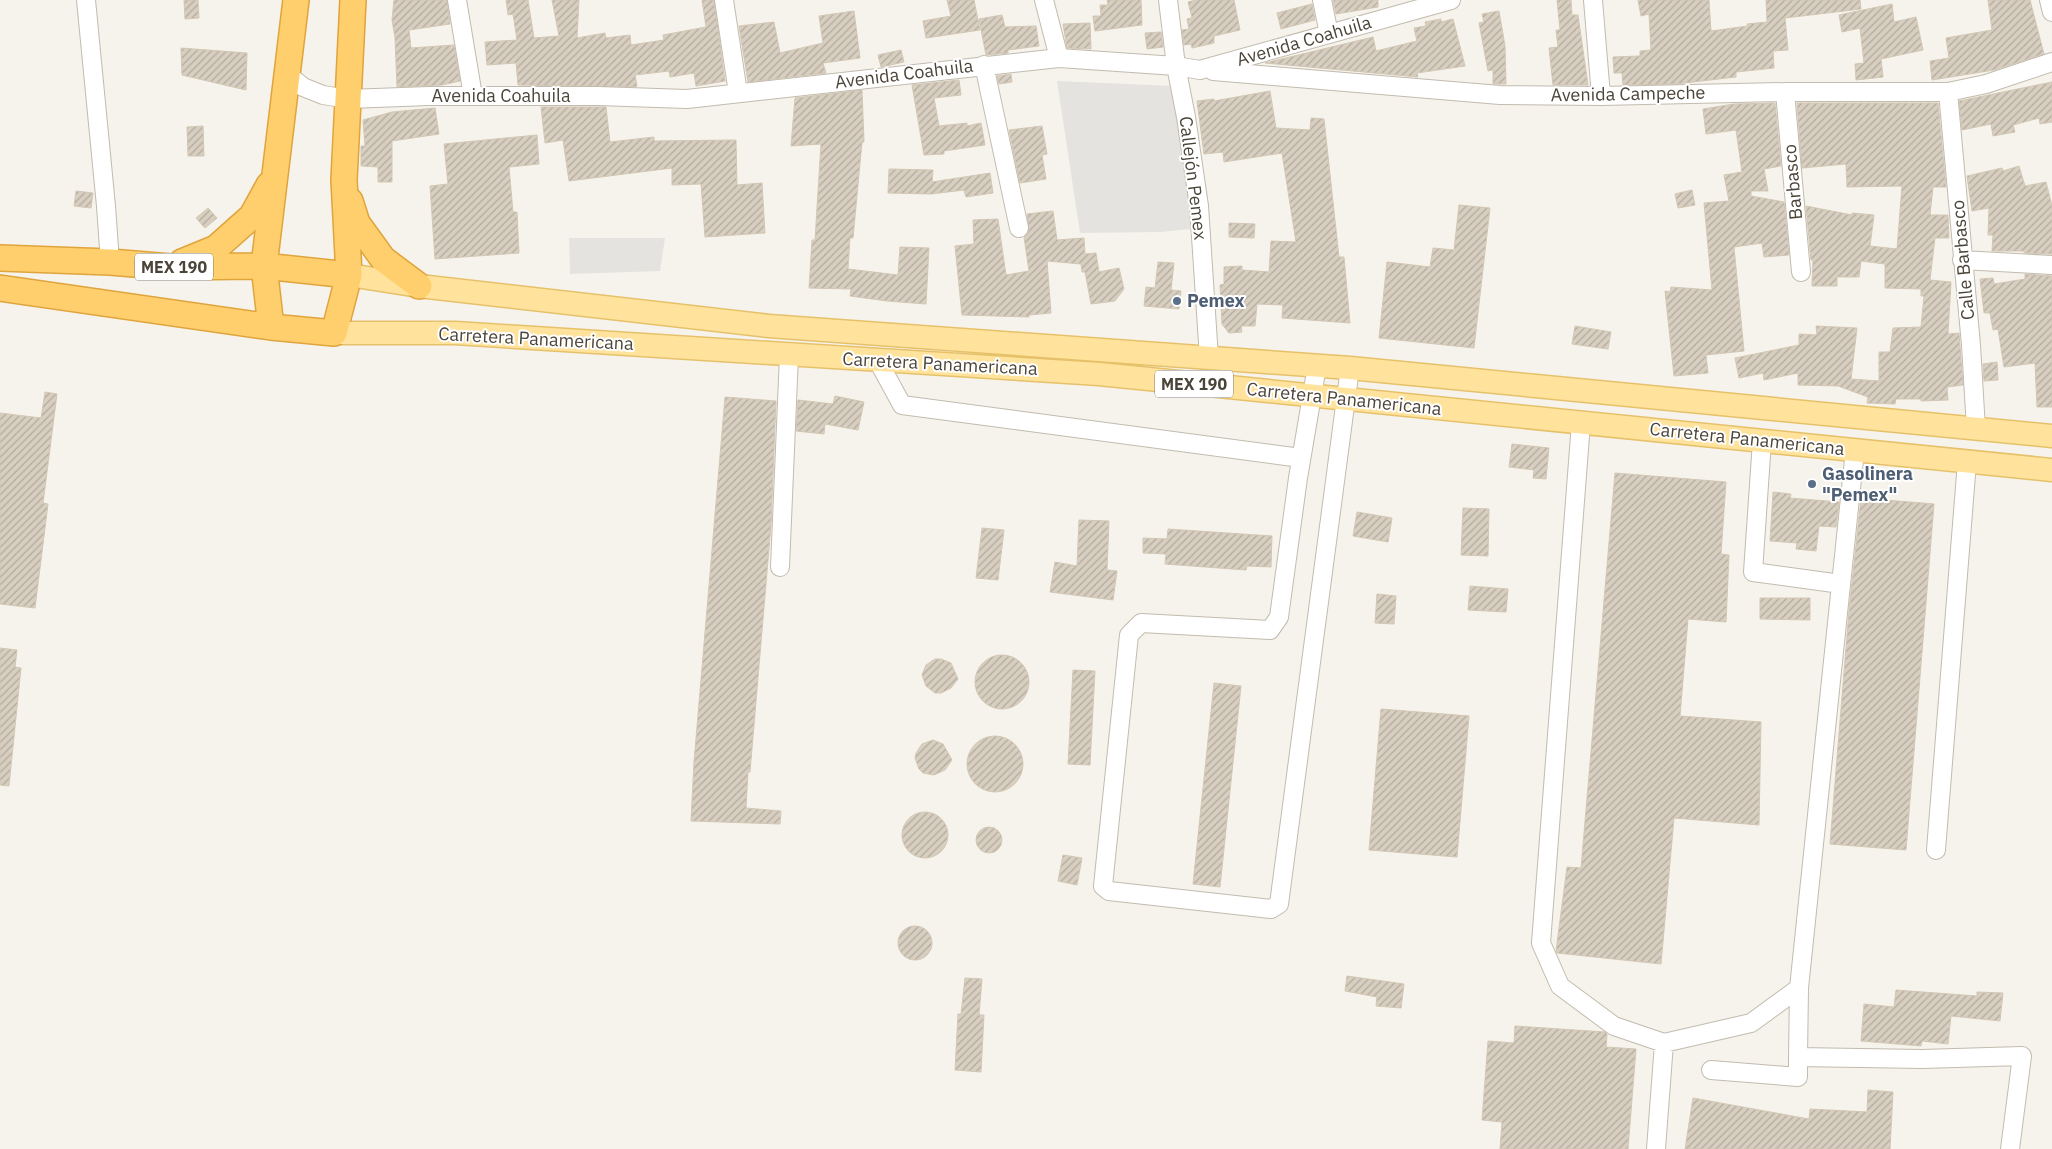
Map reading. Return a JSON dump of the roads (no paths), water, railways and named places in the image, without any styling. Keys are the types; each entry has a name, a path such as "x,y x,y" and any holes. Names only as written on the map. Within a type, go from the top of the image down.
{"highway":[{"path":"271,327 264,266 296,0"},
{"path":"334,333 348,275 344,180 353,0"},
{"path":"171,267 216,248 252,216 276,174"},
{"path":"344,180 357,222 383,259 419,286"},
{"name":"MEX 190","path":"0,258 110,262 171,267 264,266 348,275"},
{"name":"MEX 190","path":"0,288 271,327 334,333"}],"main road":[{"name":"Carretera Panamericana","path":"348,275 419,286 769,326 1350,368 2052,436"},
{"name":"Carretera Panamericana","path":"334,333 455,333 1099,374 2052,470"}],"street":[{"path":"86,0 110,262"},
{"path":"457,0 472,96"},
{"path":"724,0 738,93"},
{"path":"1044,0 1059,58"},
{"name":"Callejón Pemex","path":"1168,0 1176,66 1186,117 1198,206 1208,358"},
{"path":"1322,0 1329,34"},
{"name":"Avenida Coahuila","path":"287,74 303,87 323,95 348,99 472,96 598,96 687,99 1059,58 1176,66 1200,70 1451,0"},
{"path":"1593,0 1601,96"},
{"path":"2049,0 2052,12"},
{"name":"Avenida Campeche","path":"1200,70 1500,95 1601,96 1785,92 1948,92 1986,84 2052,62"},
{"path":"984,65 1019,228"},
{"name":"Barbasco","path":"1785,92 1801,272"},
{"name":"Calle Barbasco","path":"1948,92 1971,346 1976,429"},
{"path":"1962,260 2052,265"},
{"path":"780,567 789,355"},
{"path":"878,361 902,405 1301,458"},
{"path":"1317,366 1314,396 1301,458 1280,617 1270,630 1140,623 1129,634 1103,886 1109,891 1271,909 1279,904 1350,368"},
{"path":"1581,423 1541,943 1560,986 1614,1026 1664,1043 1751,1023 1799,988"},
{"path":"1762,441 1753,572 1841,584"},
{"path":"1711,1070 1798,1078 1799,988 1855,450"},
{"path":"1936,850 1967,462"},
{"path":"1656,1149 1664,1043"},
{"path":"1798,1058 1930,1059 2022,1056 2010,1149"}],"place":[{"name":"Pemex","path":"1177,301"},
{"name":"Gasolinera \"Pemex\"","path":"1812,484"}]}
